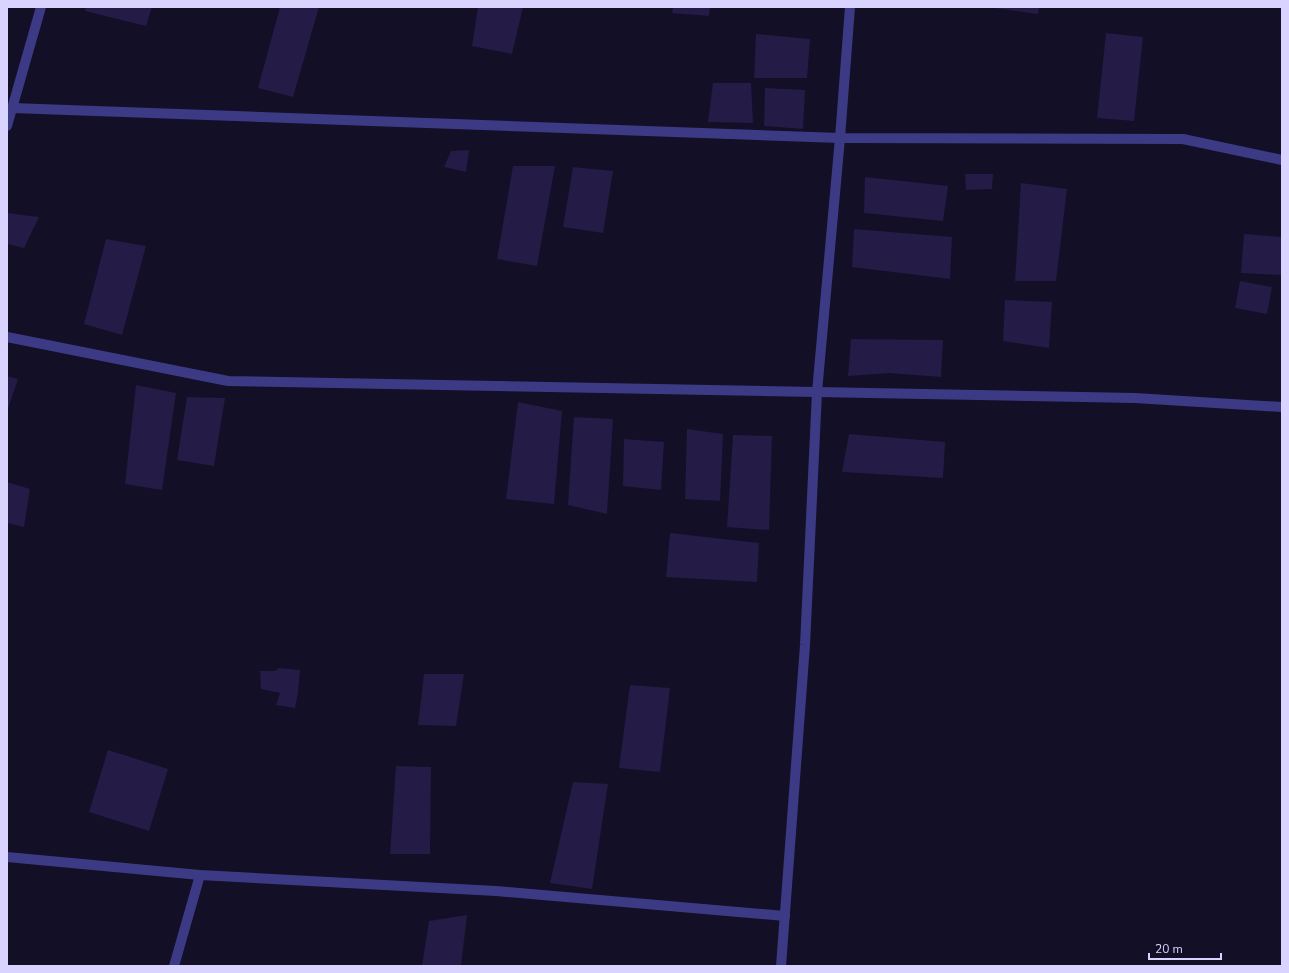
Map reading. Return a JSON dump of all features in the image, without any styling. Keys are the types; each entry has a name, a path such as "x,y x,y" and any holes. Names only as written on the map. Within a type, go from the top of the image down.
{"street":[{"path":"7,126 41,7"},
{"path":"781,966 805,645 817,392 840,138 850,7"},
{"path":"12,108 840,138 1183,139 1282,160"},
{"path":"7,337 228,381 1135,398 1282,407"},
{"path":"7,857 200,875 496,891 785,916"},
{"path":"174,966 200,875"}],"building":[{"path":"86,7 152,7 146,26 85,11"},
{"path":"280,7 319,7 293,97 258,88"},
{"path":"478,7 523,7 512,54 472,46"},
{"path":"673,7 710,7 709,16 672,13"},
{"path":"995,7 1039,7 1038,14"},
{"path":"1106,33 1143,37 1134,121 1097,118"},
{"path":"756,34 810,39 807,78 754,78"},
{"path":"713,83 751,83 753,123 708,122"},
{"path":"765,88 805,90 803,129 764,126"},
{"path":"469,150 466,172 444,167 451,151"},
{"path":"513,166 555,166 537,266 497,259"},
{"path":"573,167 613,171 603,233 563,227"},
{"path":"965,174 993,174 992,189 966,190"},
{"path":"865,177 948,186 943,221 864,213"},
{"path":"1021,183 1067,189 1056,281 1015,281"},
{"path":"7,213 39,217 24,248 7,244"},
{"path":"854,229 952,237 950,279 852,267"},
{"path":"1244,234 1282,237 1281,275 1241,273"},
{"path":"106,239 146,246 122,335 84,324"},
{"path":"1240,281 1272,287 1267,314 1235,308"},
{"path":"1005,300 1052,302 1049,348 1003,341"},
{"path":"851,339 943,340 941,377 889,373 848,376"},
{"path":"7,376 18,379 7,412"},
{"path":"136,385 176,393 162,490 125,484"},
{"path":"187,397 225,398 214,466 177,460"},
{"path":"518,402 562,411 554,504 506,499"},
{"path":"574,417 613,419 607,514 568,505"},
{"path":"687,429 723,434 720,501 685,499"},
{"path":"849,434 945,442 943,478 842,472"},
{"path":"733,435 772,436 769,530 727,527"},
{"path":"624,439 664,442 661,490 623,486"},
{"path":"7,482 30,489 24,527 7,523"},
{"path":"670,533 759,543 757,582 666,577"},
{"path":"279,668 300,670 295,708 276,705 280,693 261,689 260,671 275,671"},
{"path":"424,674 464,674 456,726 418,725"},
{"path":"630,685 670,688 660,772 619,768"},
{"path":"108,750 168,769 149,831 89,812"},
{"path":"396,766 431,767 430,854 390,854"},
{"path":"573,782 608,784 592,889 550,883"},
{"path":"467,915 461,966 422,966 429,921"}]}
